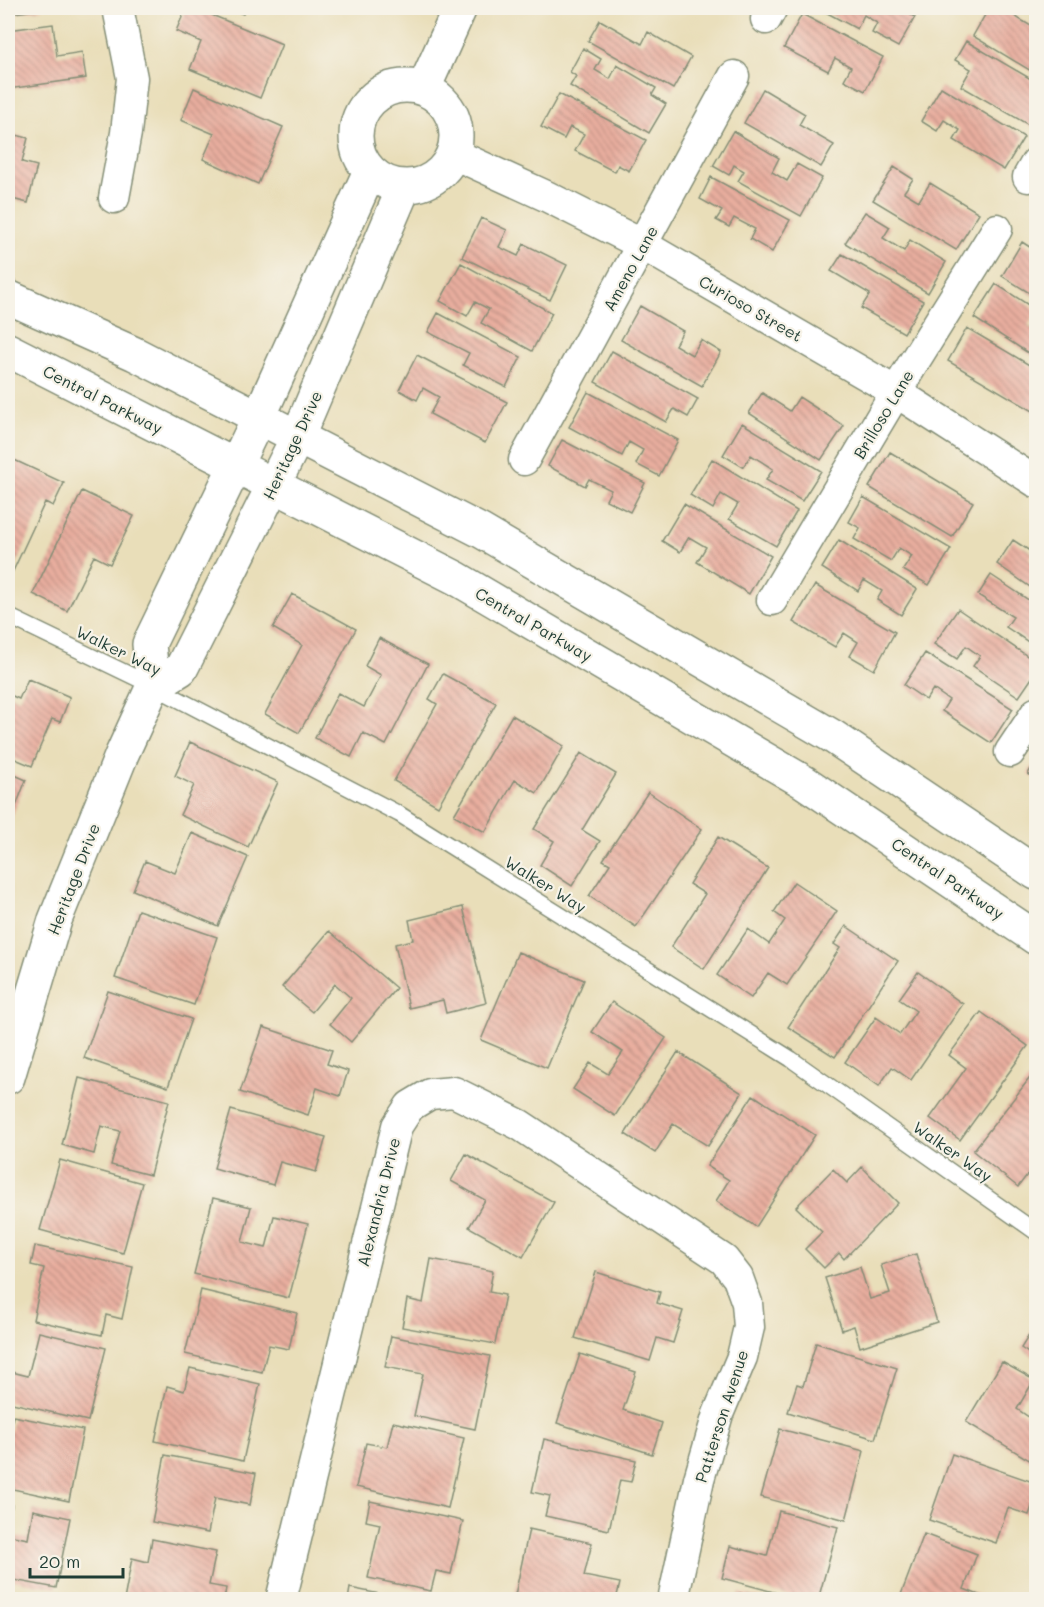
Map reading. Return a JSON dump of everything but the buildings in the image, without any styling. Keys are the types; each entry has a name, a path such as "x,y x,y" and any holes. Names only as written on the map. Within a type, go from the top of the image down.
{"main road":[{"path":"424,88 460,8"},
{"path":"407,85 424,88 438,96 448,108 455,123 457,138 454,154 439,174 423,183 404,187 387,183 370,171 361,160 356,143 356,126 363,109 374,96 390,87 407,85"},
{"name":"Heritage Drive","path":"8,1077 56,920 122,754 153,686 149,644 259,417 370,171"},
{"name":"Heritage Drive","path":"153,686 181,669 298,436 404,187"},
{"path":"8,297 135,354 481,531 832,736 1036,873"},
{"name":"Central Parkway","path":"8,350 456,578 804,782 1036,938"}],"street":[{"path":"114,198 126,133 132,78 118,8"},
{"name":"Ameno Lane","path":"524,460 734,76"},
{"name":"Curioso Street","path":"454,154 546,196 643,245 896,392 1036,482"},
{"name":"Brilloso Lane","path":"772,600 896,392 997,229"},
{"path":"1010,752 1036,713"},
{"name":"Alexandria Drive","path":"281,1599 397,1126 410,1106 430,1094 454,1092 520,1125 724,1260 738,1278 747,1303"},
{"name":"Patterson Avenue","path":"673,1599 699,1479 718,1414 742,1357 749,1327 747,1303"}],"lane":[{"name":"Walker Way","path":"8,616 153,686 399,814 791,1059 1036,1232"}]}
